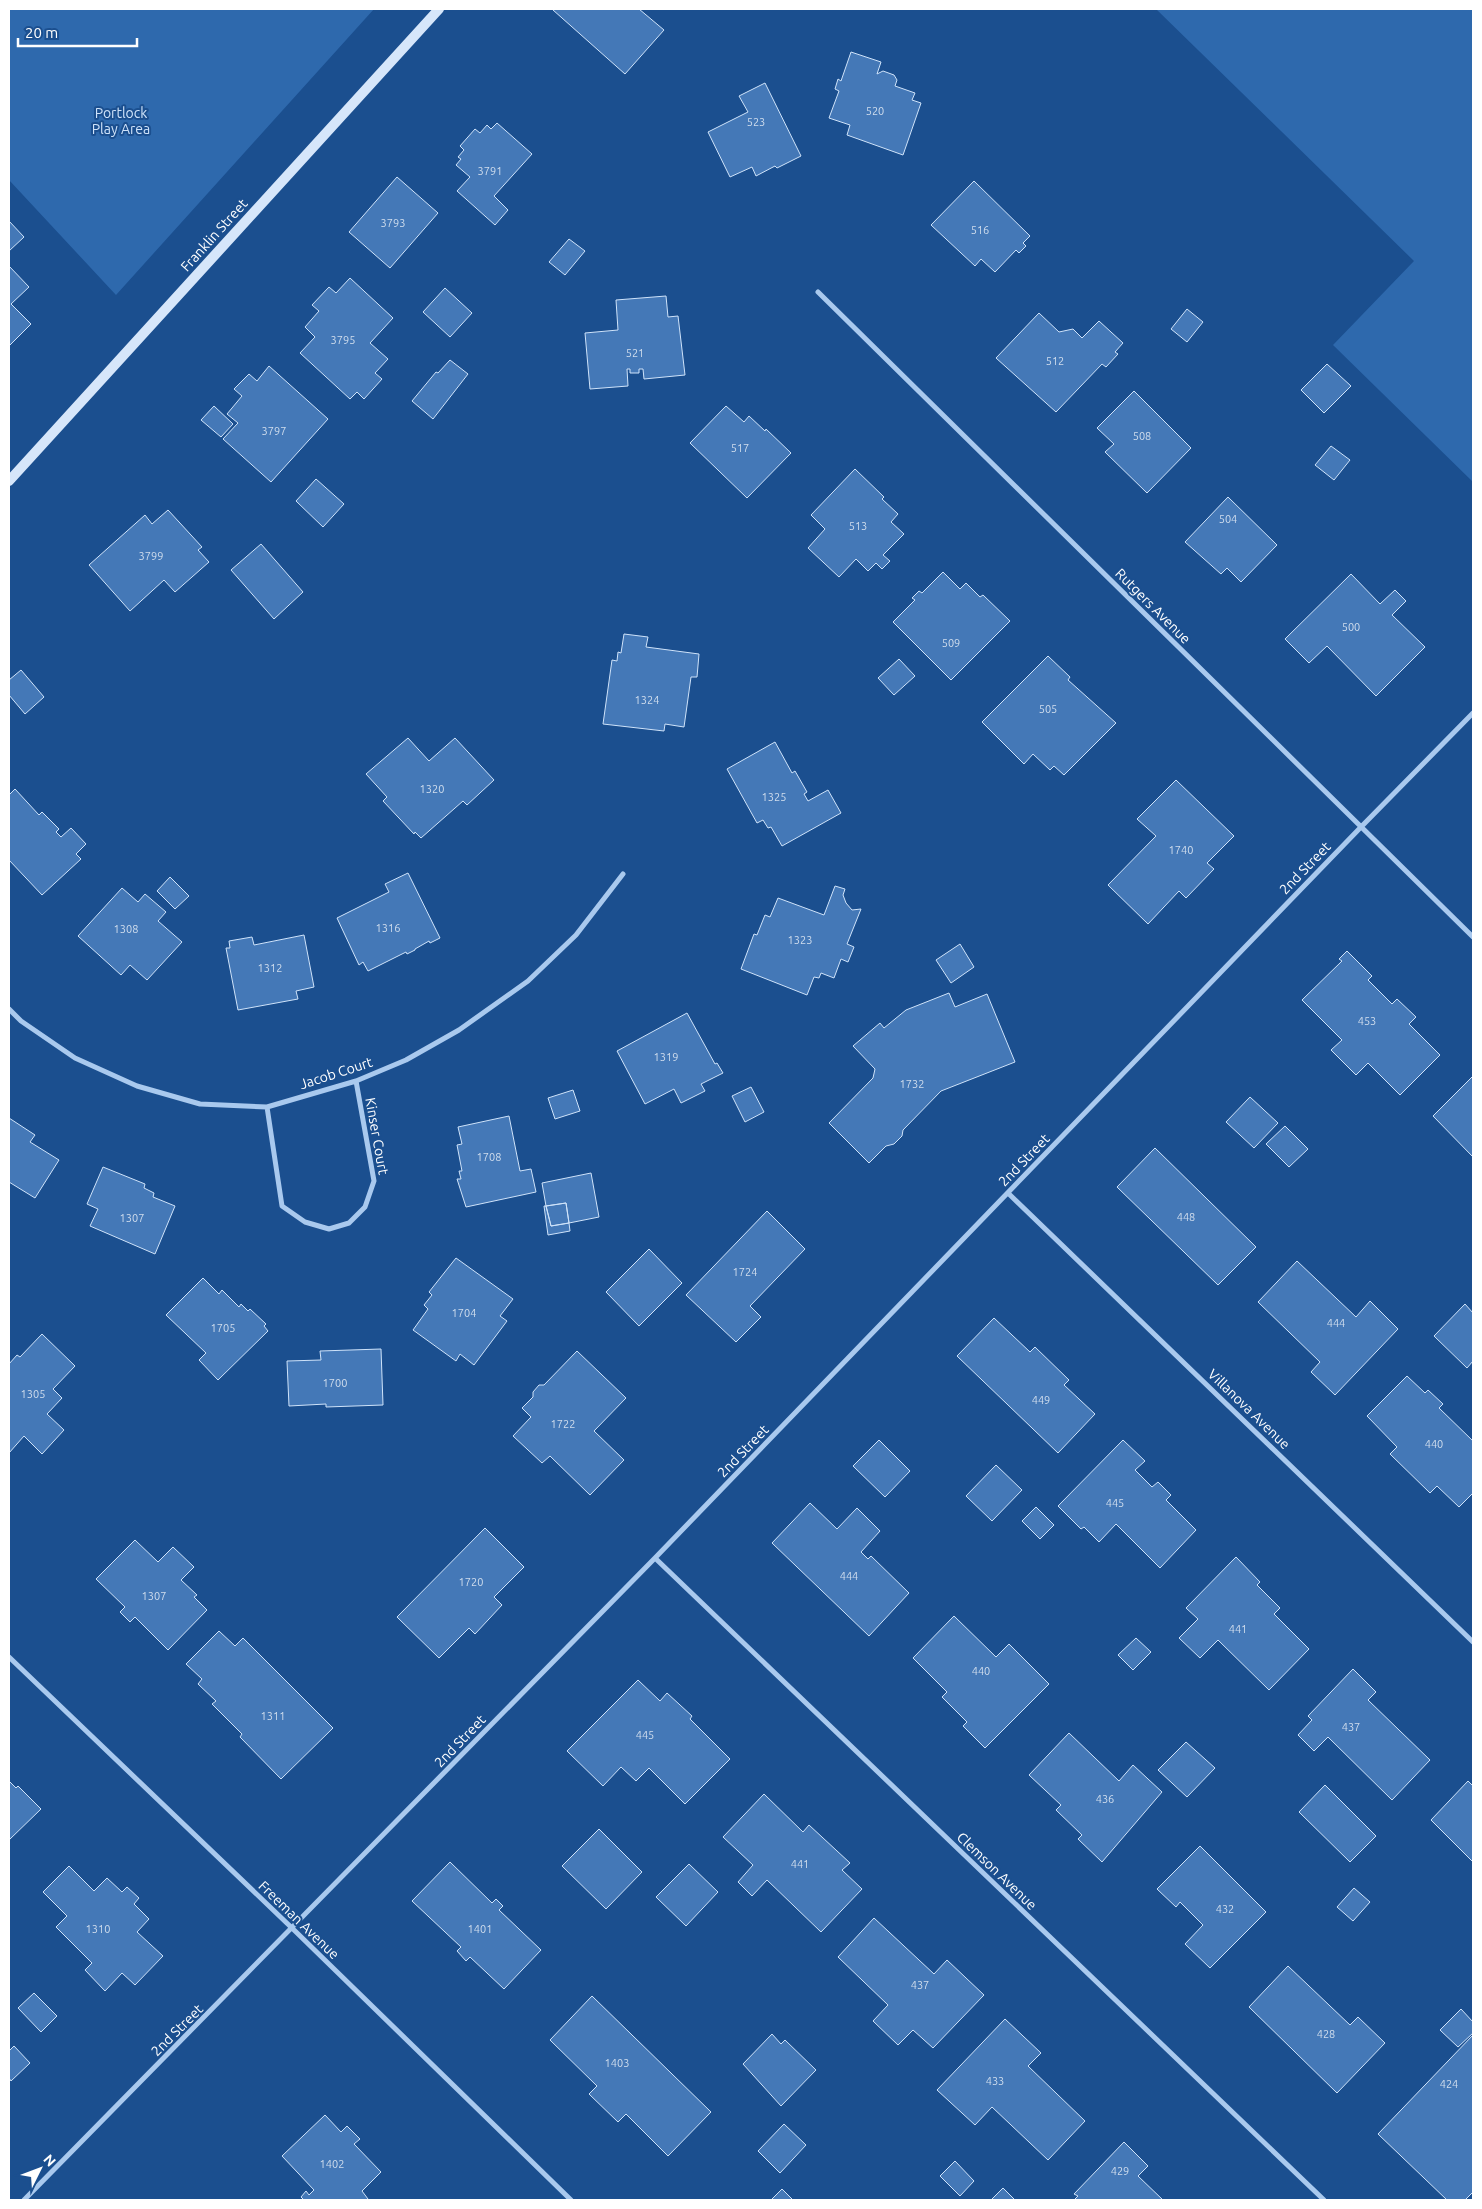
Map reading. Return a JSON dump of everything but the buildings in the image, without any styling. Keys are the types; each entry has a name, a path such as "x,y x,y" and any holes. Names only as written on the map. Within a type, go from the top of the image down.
{"street":[{"name":"Franklin Street","path":"9,481 440,9"},
{"name":"Rutgers Avenue","path":"818,292 1473,937"},
{"name":"2nd Street","path":"24,2200 293,1929 655,1558 1361,826 1473,713"},
{"name":"Jacob Court","path":"9,1009 21,1021 75,1058 137,1086 200,1104 267,1107 356,1081 406,1060 459,1030 528,980 576,934 622,874"},
{"name":"Kinser Court","path":"267,1107 282,1206 305,1222 329,1229 349,1223 365,1207 374,1181 356,1081"},
{"name":"Villanova Avenue","path":"1008,1193 1473,1642"},
{"name":"Clemson Avenue","path":"655,1558 1324,2200"},
{"name":"Freeman Avenue","path":"9,1657 293,1929 571,2200"}],"green space":[{"name":"Portlock Play Area","path":"9,9 374,9 116,295 9,180"},
{"path":"1156,9 1473,9 1473,482 1333,345 1414,261"}]}
